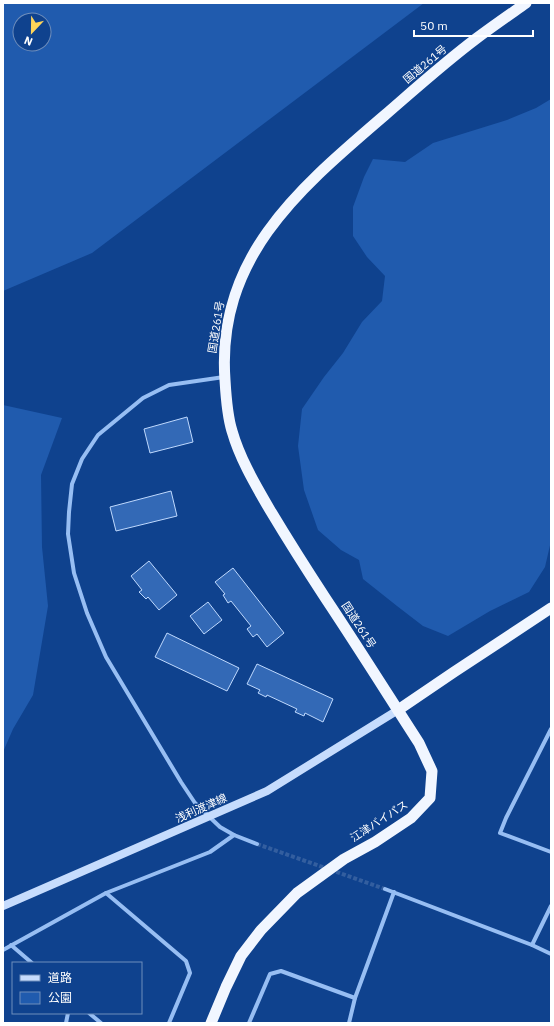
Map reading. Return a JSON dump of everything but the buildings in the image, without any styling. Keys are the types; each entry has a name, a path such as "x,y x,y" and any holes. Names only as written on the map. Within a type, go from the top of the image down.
{"highway":[{"name":"国道261号","path":"398,710 292,548 254,482 241,455 231,429 225,377 224,359 228,323 235,294 249,261 265,233 287,206 317,174 418,87 477,38 526,3"},
{"path":"398,710 551,608"},
{"name":"江津バイパス","path":"211,1023 241,956 261,930 297,893 344,859 375,842 411,818 430,798 432,771 419,743 398,710"}],"main road":[{"name":"浅利渡津線","path":"3,906 266,791 398,710"}],"street":[{"path":"225,377 169,385 142,398 98,435 82,459 72,484 68,512 68,534 74,573 87,613 106,657 195,803 220,827 234,835 257,844"},
{"path":"551,729 506,818 500,833 551,852"},
{"path":"3,950 106,894 210,852 234,835"},
{"path":"385,889 532,945 551,954"},
{"path":"349,1023 355,998 394,892"},
{"path":"106,894 186,960 190,973 169,1023"},
{"path":"532,945 551,906"},
{"path":"11,945 31,962"},
{"path":"250,1023 270,974 281,971 355,998"},
{"path":"90,1014 101,1023"}],"green space":[{"path":"3,3 424,3 92,253 3,291"},
{"path":"551,99 551,541 545,567 529,592 490,611 448,636 423,626 363,579 359,560 341,550 318,530 304,490 298,446 302,409 343,353 362,322 382,301 385,276 367,257 353,236 353,207 364,177 373,159 405,162 433,143 507,120 536,108"},
{"path":"3,405 62,418 41,475 42,547 48,606 33,695 13,729 3,752"}],"tunnel":[{"path":"257,844 385,889"}]}
